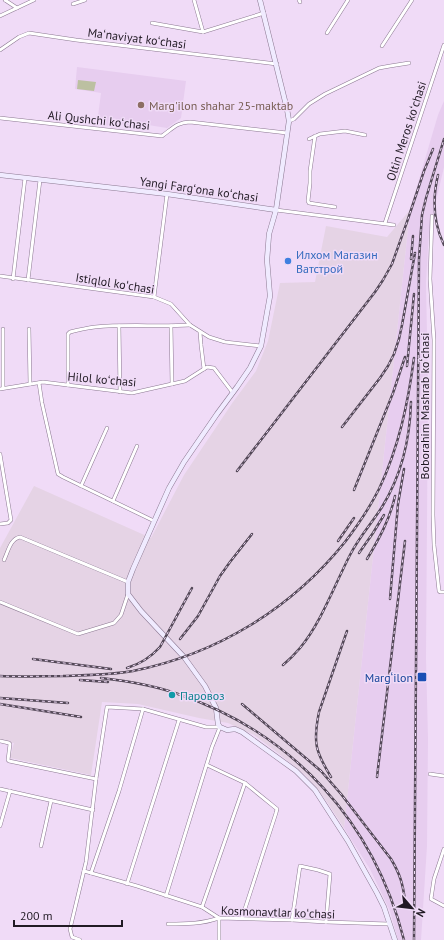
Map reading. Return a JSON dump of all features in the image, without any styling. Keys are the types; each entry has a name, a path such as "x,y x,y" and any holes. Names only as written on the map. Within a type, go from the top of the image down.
{"street":[{"path":"5,0 17,8"},
{"path":"0,16 34,0"},
{"path":"73,4 85,0"},
{"path":"194,0 204,32"},
{"path":"0,602 78,634 114,623 121,616 128,594 128,582 133,568 169,488 184,462 250,368 261,346 270,296 267,260 268,234 276,210 289,121 277,64 260,0"},
{"path":"327,33 348,0"},
{"path":"382,46 412,0"},
{"path":"152,23 204,32 264,13"},
{"name":"Maʻnaviyat koʻchasi","path":"0,50 29,32 76,40 277,64"},
{"name":"Oltin Meros koʻchasi","path":"385,224 444,45"},
{"path":"289,121 294,119 309,104 325,94 356,79 379,68 409,63"},
{"name":"Ali Qushchi koʻchasi","path":"0,118 162,136 183,122 287,133"},
{"path":"309,139 320,134 345,131 365,135"},
{"path":"315,136 308,200 309,203 335,207"},
{"name":"Yangi Fargʻona koʻchasi","path":"0,175 166,194 394,225"},
{"path":"13,279 25,178"},
{"path":"28,280 40,180"},
{"path":"154,296 166,194"},
{"name":"Boborahim Mashrab koʻchasi","path":"432,216 430,279 434,340 433,515 434,545 439,591 444,592"},
{"name":"Istiqlol koʻchasi","path":"0,276 13,279 154,296 160,300 172,304 190,325 216,340 261,346"},
{"path":"68,385 68,334 70,332 94,327 132,325 190,325"},
{"path":"119,326 120,392"},
{"path":"171,326 172,384"},
{"path":"2,389 3,329"},
{"path":"29,329 30,384"},
{"path":"200,332 204,369 207,367 214,368 233,393"},
{"name":"Hilol koʻchasi","path":"2,389 43,382 132,393 185,380 204,369"},
{"path":"39,383 58,474 154,521"},
{"path":"81,486 107,428"},
{"path":"113,502 137,446"},
{"path":"0,454 11,520 8,523 0,524"},
{"path":"4,560 13,540 20,537 128,582"},
{"path":"128,594 184,657 207,690 216,708 220,728 166,896"},
{"path":"80,940 72,937 70,929 84,871 107,707 143,709 206,728 220,728 227,730 235,729 242,732 296,771 315,790 352,847 384,907 394,940"},
{"path":"91,873 119,791 143,709"},
{"path":"127,884 179,720"},
{"path":"0,741 10,744 7,757 9,761 96,779"},
{"path":"207,765 245,783 276,807 277,811 242,918"},
{"path":"430,774 444,776"},
{"path":"202,907 245,783"},
{"path":"0,789 93,810"},
{"path":"0,826 10,791"},
{"path":"41,846 51,801"},
{"path":"444,849 434,879 431,899 444,906"},
{"path":"292,920 300,866 330,874 326,922"},
{"path":"84,871 202,907 219,918 219,940"},
{"name":"Kosmonavtlar koʻchasi","path":"168,924 190,924 219,918 242,918 389,924"}],"shaded area":[{"name":"Marg'ilon shahar 25-maktab","path":"77,67 186,81 181,118 167,128 142,124 141,127 111,123 111,126 97,124 101,93 75,89"},
{"path":"444,101 444,167 429,231 426,283 428,386 426,658 428,739 427,846 421,940 398,940 390,911 370,869 344,828 410,210 438,115"},
{"path":"410,210 344,828 327,802 306,776 254,735 228,723 138,704 102,702 91,775 10,758 14,743 0,741 0,548 34,486 151,538 184,475 233,402 256,371 268,341 280,283 315,282 326,226 387,237"}],"green space":[{"path":"78,80 96,82 94,91 77,89"}],"railway":[{"path":"414,940 419,259 422,215 444,139"},
{"path":"237,471 383,280 392,264 433,149"},
{"path":"438,175 434,202 438,228 444,245"},
{"path":"411,259 413,236"},
{"path":"342,427 380,378 394,354 402,325 415,253"},
{"path":"407,366 414,294"},
{"path":"354,490 393,393 405,357"},
{"path":"0,676 63,676 133,671 194,653 223,640 276,608 301,588 324,566 345,542 364,516 379,489 392,457 402,425 414,358"},
{"path":"283,665 300,648 315,627 354,548 389,495 403,456 409,429 411,402"},
{"path":"390,599 398,504 404,469"},
{"path":"367,559 384,529 395,496"},
{"path":"359,553 384,515"},
{"path":"338,541 354,518"},
{"path":"180,639 198,616 220,576 252,534"},
{"path":"377,777 405,541"},
{"path":"127,668 145,660 160,647 192,588"},
{"path":"331,777 319,753 316,731 319,712 347,631"},
{"path":"33,659 111,669"},
{"path":"101,678 159,688 219,711 258,732 292,758 323,787 350,821 372,857 390,897 404,940"},
{"path":"80,680 108,682"},
{"path":"0,698 68,703"},
{"path":"0,704 81,717"},
{"path":"242,704 321,771 341,794 391,859 401,879 405,901"}],"place":[{"name":"Marg'ilon shahar 25-maktab","path":"141,105"},
{"name":"Илхом Магазин Ватстрой","path":"288,261"},
{"name":"Margʻilon","path":"422,677"},
{"name":"Паровоз","path":"172,695"}]}
